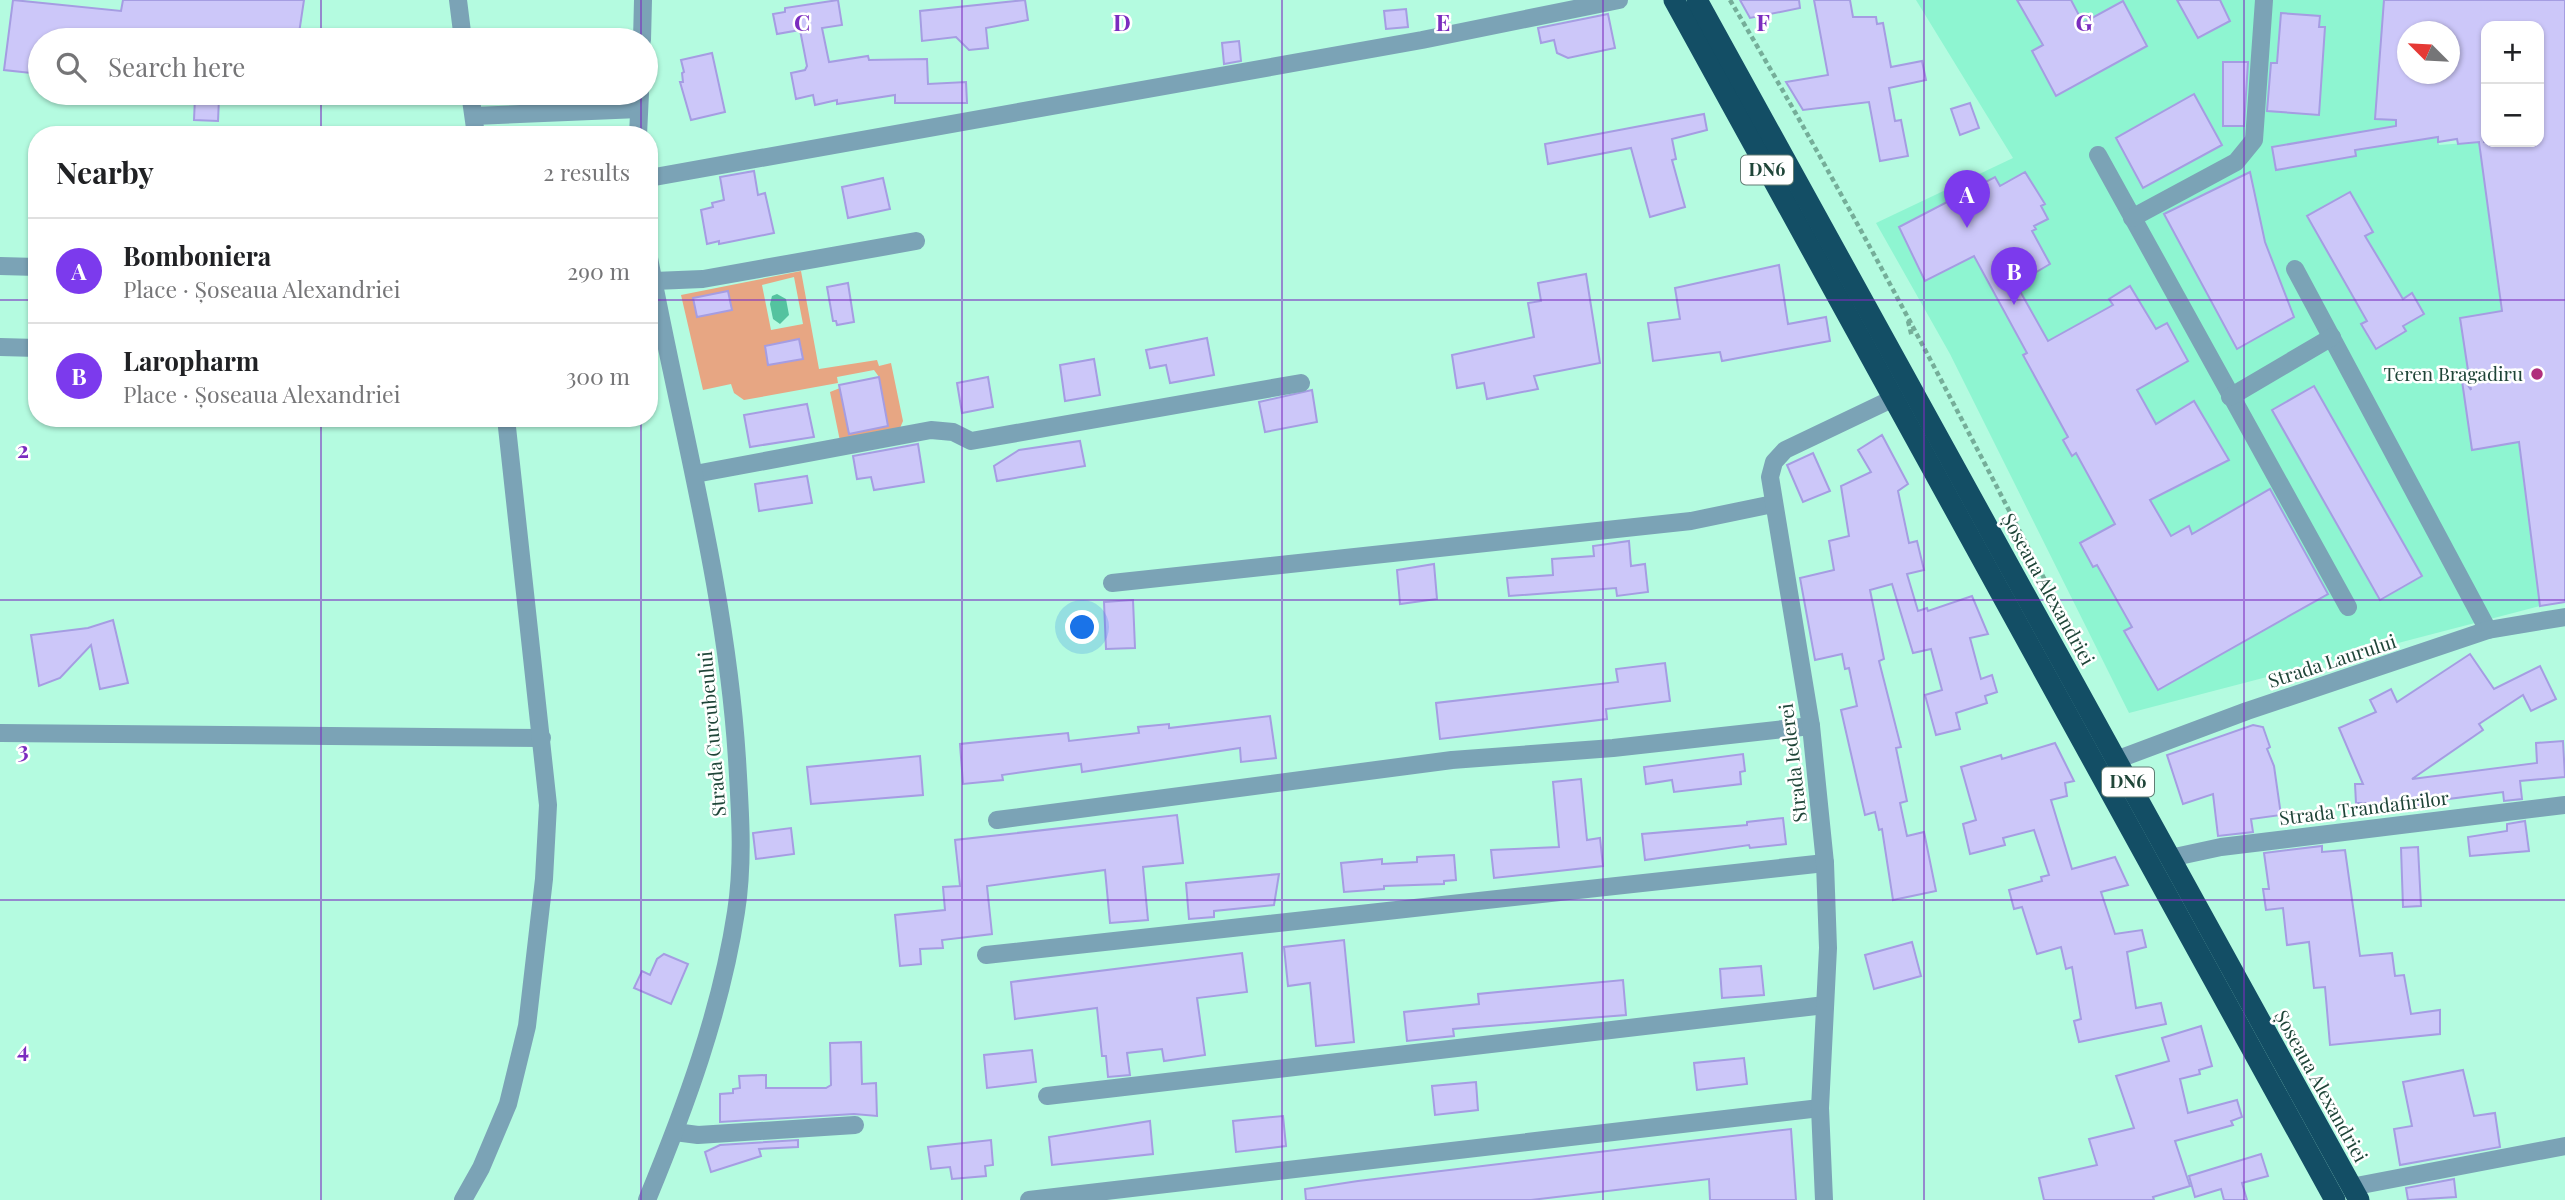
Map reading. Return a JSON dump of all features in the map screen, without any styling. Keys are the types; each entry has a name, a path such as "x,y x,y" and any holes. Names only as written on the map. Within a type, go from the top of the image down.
{"highway":[{"name":"DN6","path":"1674,0 1894,398 2348,1196"},
{"name":"Șoseaua Alexandriei","path":"1697,0 2170,858 2348,1196"}],"street":[{"path":"458,0 462,28"},
{"path":"642,28 643,0"},
{"path":"658,176 1422,40 1619,0"},
{"path":"2132,218 2236,162 2255,140 2264,0"},
{"path":"473,105 475,126"},
{"path":"474,116 596,105"},
{"path":"639,126 640,105"},
{"path":"2098,155 2348,607"},
{"path":"658,281 704,279 916,241"},
{"path":"0,266 28,267"},
{"path":"2295,269 2488,631"},
{"name":"Strada Curcubeului","path":"647,1200 675,1132 725,962 736,913 741,866 735,726 725,635 695,474 658,300"},
{"path":"2230,397 2332,337"},
{"path":"0,348 28,348"},
{"path":"695,474 931,430 953,432 971,441 1301,383"},
{"name":"Strada Iederei","path":"1824,1200 1820,1108 1828,948 1825,863 1811,726 1773,504 1772,468 1785,450 1894,398"},
{"path":"463,1200 481,1168 508,1104 527,1026 545,867 548,805 507,427"},
{"path":"1112,583 1691,521 1773,504"},
{"name":"Strada Laurului","path":"2116,760 2247,711 2488,631 2565,617"},
{"path":"997,820 1451,760 1613,748 1811,726"},
{"path":"0,733 542,738"},
{"name":"Strada Trandafirilor","path":"2170,858 2192,852 2565,805"},
{"path":"986,955 1825,863"},
{"path":"1047,1096 1825,1006"},
{"path":"1029,1200 1820,1108"},
{"path":"675,1132 698,1135 855,1125"},
{"path":"2348,1196 2565,1146"}],"path":[{"path":"1730,0 1769,61 1794,113 1865,234 2053,598"},
{"path":"1905,312 1912,337"}],"shaded area":[{"path":"1916,0 2419,0 2412,21 2397,21 2397,84 2430,84 2439,145 2479,142 2540,606 2129,713 1950,354 1876,223 2013,158"},
{"path":"801,271 819,369 877,360 879,366 891,363 903,421 900,428 840,441 830,392 840,388 848,430 887,422 879,377 874,370 837,377 838,383 744,400 734,393 731,384 703,390 681,295","holes":["794,277 803,324 771,330 762,285","728,291 732,310 697,317 693,298","799,339 802,359 768,365 765,346"]},
{"path":"777,294 786,299 789,315 780,324 773,319 770,304 772,296"}],"building":[{"path":"13,0 121,11 123,0 304,0 300,28 28,28 28,73 4,70"},
{"path":"838,0 842,25 822,28 829,62 868,56 869,60 927,59 928,84 966,82 967,103 895,103 895,95 837,104 837,100 815,105 813,95 796,99 791,73 805,70 807,66 800,30 777,34 773,14 785,12 785,8"},
{"path":"1025,0 1028,20 986,28 988,48 969,50 956,37 922,41 920,11"},
{"path":"1740,0 1799,0 1800,8 1750,18"},
{"path":"1814,0 1850,0 1853,17 1876,17 1877,24 1883,23 1891,67 1922,61 1926,80 1889,88 1895,121 1901,120 1908,156 1880,161 1869,102 1803,110 1786,82 1828,75"},
{"path":"2017,0 2071,0 2083,23 2123,1 2147,46 2056,96 2032,51 2043,45"},
{"path":"2177,0 2220,0 2230,21 2198,38"},
{"name":"Teren Bragadiru","path":"2384,0 2565,0 2565,602 2540,606 2519,442 2472,450 2461,374 2471,390 2460,318 2502,311 2479,142 2458,144 2457,139 2438,142 2438,137 2355,150 2356,156 2276,170 2272,147 2396,126 2396,120 2375,119"},
{"path":"1406,9 1408,27 1386,29 1384,11"},
{"path":"2281,13 2320,16 2319,27 2325,27 2319,115 2267,111 2271,63 2277,63"},
{"path":"1608,14 1615,48 1568,58 1557,53 1554,40 1541,43 1538,28"},
{"path":"1239,41 1241,61 1224,64 1222,43"},
{"path":"712,53 725,112 691,120 680,82 683,82 684,72 681,60"},
{"path":"2223,62 2248,62 2244,126 2223,126"},
{"path":"2194,94 2222,145 2143,188 2116,138"},
{"path":"1970,103 1979,128 1960,135 1951,109"},
{"path":"195,105 219,105 218,121 194,120"},
{"path":"1704,114 1707,130 1672,139 1676,159 1672,160 1685,207 1650,217 1631,148 1548,164 1545,144"},
{"path":"754,171 758,195 765,193 774,233 707,244 701,210 724,200 720,177"},
{"path":"2025,172 2045,204 2041,206 2048,219 2034,226 2036,229 2032,231 2050,264 2016,284 2048,341 2113,305 2109,299 2130,286 2156,329 2167,323 2188,361 2137,390 2156,424 2194,401 2229,460 2150,500 2171,536 2189,526 2192,534 2270,489 2328,594 2158,690 2124,631 2132,627 2097,565 2093,567 2080,543 2115,524 2076,453 2072,456 2063,440 2068,437 2023,355 2027,353 1974,256 1925,281 1899,227 1995,177 2000,186"},
{"path":"2250,172 2265,242 2294,317 2237,349 2164,214"},
{"path":"883,178 890,209 848,218 842,187"},
{"path":"2350,192 2373,232 2365,236 2403,299 2412,293 2424,314 2403,326 2406,331 2376,349 2361,324 2367,321 2307,216"},
{"path":"1779,265 1788,324 1826,317 1830,341 1722,361 1720,352 1653,361 1648,323 1680,319 1675,288"},
{"path":"1586,274 1600,363 1534,376 1538,389 1487,399 1484,383 1457,388 1452,355 1534,337 1528,303 1541,301 1538,283"},
{"path":"848,283 854,322 837,325 836,321 833,321 827,287"},
{"path":"728,291 732,310 697,317 693,298"},
{"path":"1207,338 1214,375 1170,383 1166,365 1150,368 1146,350"},
{"path":"799,339 803,359 768,365 765,346"},
{"path":"1094,359 1100,395 1065,401 1060,365"},
{"path":"879,377 888,426 849,434 839,385"},
{"path":"988,377 993,407 962,413 957,383"},
{"path":"2314,386 2422,576 2380,600 2272,410"},
{"path":"1312,390 1317,422 1265,432 1259,402"},
{"path":"807,404 814,437 750,447 744,415"},
{"path":"1882,435 1908,484 1898,491 1909,543 1917,541 1924,570 1907,574 1918,611 1927,608 1928,611 1972,596 1988,634 1970,638 1981,679 1992,675 1997,692 1985,696 1987,703 1956,713 1960,729 1936,735 1925,695 1942,690 1931,649 1913,653 1892,584 1870,590 1884,659 1879,661 1901,747 1896,748 1907,801 1900,803 1907,836 1924,832 1936,891 1893,900 1882,829 1879,830 1875,812 1865,815 1841,710 1857,706 1849,668 1845,669 1842,654 1815,660 1800,578 1834,570 1829,541 1849,536 1841,486 1871,472 1858,450"},
{"path":"1080,441 1085,466 997,481 994,466 1019,450"},
{"path":"918,444 924,482 874,490 871,477 857,479 853,456"},
{"path":"1813,453 1830,491 1803,502 1787,465"},
{"path":"807,476 812,503 759,511 755,484"},
{"path":"1629,541 1631,566 1645,564 1648,592 1617,596 1616,588 1509,596 1507,578 1553,575 1552,559 1594,556 1593,546"},
{"path":"1434,564 1437,599 1400,604 1397,570"},
{"path":"1133,600 1135,648 1106,649 1104,602"},
{"path":"113,620 128,683 100,689 91,645 60,678 39,686 31,635 88,628"},
{"path":"2470,654 2494,689 2540,666 2556,699 2531,711 2523,695 2479,724 2483,730 2412,779 2537,763 2536,743 2563,741 2565,777 2520,781 2522,799 2504,801 2503,792 2441,800 2441,803 2366,810 2366,803 2356,803 2355,784 2363,784 2339,728 2376,712 2370,700 2391,689 2397,702"},
{"path":"1665,663 1670,701 1606,709 1607,719 1440,739 1436,703 1618,682 1616,669"},
{"path":"1270,716 1276,758 1241,762 1240,748 1082,772 1081,764 1002,775 1003,780 963,784 960,744 1068,733 1069,741 1139,733 1138,727 1169,724 1169,728"},
{"path":"2253,725 2263,727 2270,747 2267,749 2274,766 2281,815 2251,819 2253,832 2218,836 2213,794 2183,804 2167,755"},
{"path":"2055,743 2074,781 2065,783 2067,796 2051,800 2072,869 2115,857 2128,885 2101,892 2115,934 2142,930 2146,947 2127,952 2136,1008 2161,1003 2166,1024 2079,1042 2074,1021 2081,1019 2072,967 2066,969 2061,947 2037,954 2022,907 2014,909 2009,890 2042,881 2041,877 2049,875 2034,830 2003,838 2005,845 1970,854 1963,824 1976,820 1961,767 2001,755 2002,759"},
{"path":"1743,754 1745,771 1740,772 1741,784 1674,792 1672,780 1646,784 1644,767"},
{"path":"920,756 923,795 811,804 807,767"},
{"path":"1581,779 1587,840 1600,838 1603,866 1494,878 1491,850 1559,847 1553,782"},
{"path":"1177,815 1183,863 1143,867 1148,920 1110,923 1105,870 987,886 992,934 942,940 943,948 920,949 921,964 900,966 895,915 945,910 943,887 960,886 955,840"},
{"path":"1783,818 1786,844 1750,848 1749,845 1645,860 1642,834 1747,825 1747,822"},
{"path":"2525,821 2529,851 2470,856 2468,837 2507,831 2507,824"},
{"path":"791,828 794,854 756,859 753,833"},
{"path":"2322,846 2322,852 2345,850 2360,956 2392,953 2395,976 2404,975 2411,1014 2440,1010 2440,1034 2330,1045 2325,987 2314,988 2309,942 2287,945 2283,908 2266,910 2263,889 2269,889 2264,853"},
{"path":"2418,847 2421,906 2403,907 2401,848"},
{"path":"1454,855 1456,880 1444,881 1444,884 1384,886 1384,889 1344,892 1341,863 1382,859 1382,864 1417,862 1417,857"},
{"path":"1279,874 1274,905 1214,911 1214,917 1189,919 1186,883"},
{"path":"1344,940 1354,1042 1316,1046 1310,983 1288,986 1284,947"},
{"path":"1912,942 1921,976 1874,989 1865,955"},
{"path":"1242,953 1247,992 1197,998 1205,1055 1164,1061 1162,1049 1127,1053 1130,1075 1108,1077 1106,1056 1102,1056 1097,1008 1015,1019 1011,982"},
{"path":"664,954 688,964 671,1004 634,988 642,971 650,975 657,959"},
{"path":"1761,966 1764,995 1722,998 1720,969"},
{"path":"1623,980 1626,1015 1453,1029 1454,1036 1407,1041 1404,1012 1479,1004 1478,994"},
{"path":"2201,1026 2212,1066 2199,1070 2200,1074 2180,1079 2188,1113 2237,1100 2242,1117 2231,1121 2233,1125 2175,1141 2190,1186 2153,1197 2154,1200 2044,1200 2039,1178 2097,1165 2089,1139 2134,1128 2116,1076 2169,1061 2162,1038"},
{"path":"861,1042 862,1084 876,1083 877,1116 854,1114 720,1122 720,1094 733,1093 733,1089 740,1088 739,1076 766,1075 766,1088 826,1088 831,1085 830,1043"},
{"path":"1032,1050 1036,1082 987,1088 984,1055"},
{"path":"1744,1058 1747,1084 1697,1090 1694,1063"},
{"path":"2463,1070 2474,1116 2495,1113 2500,1147 2400,1165 2394,1129 2412,1126 2403,1082"},
{"path":"1476,1082 1478,1110 1435,1115 1432,1086"},
{"path":"1283,1116 1286,1146 1236,1152 1233,1121"},
{"path":"1150,1121 1153,1154 1052,1165 1049,1137"},
{"path":"1791,1129 1796,1200 1710,1200 1709,1179 1531,1200 1306,1200 1305,1189 1358,1181"},
{"path":"798,1140 798,1147 759,1149 761,1156 711,1172 705,1152 720,1145"},
{"path":"991,1140 993,1165 985,1166 986,1176 952,1179 950,1167 931,1169 928,1147"},
{"path":"2261,1154 2268,1176 2242,1183 2247,1200 2224,1200 2221,1189 2195,1197 2189,1176"},
{"path":"2454,1179 2456,1197 2408,1200 2406,1188"}],"place":[{"name":"Bomboniera","path":"1967,228"},
{"name":"Laropharm","path":"2014,305"},
{"name":"Teren Bragadiru","path":"2537,374"}]}
